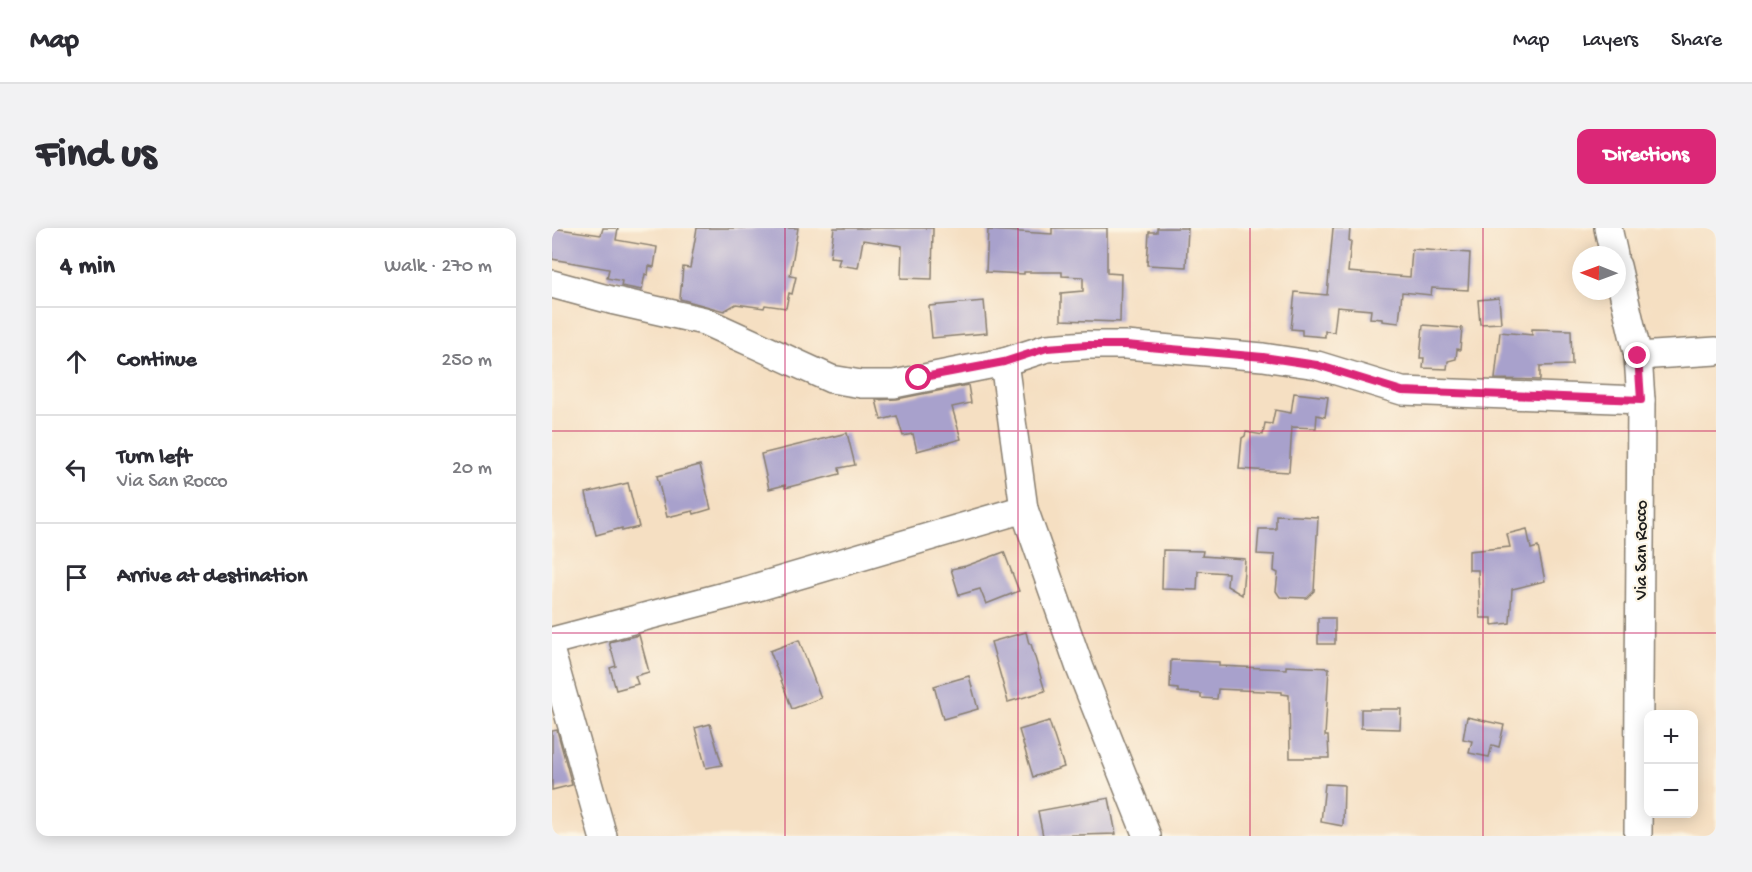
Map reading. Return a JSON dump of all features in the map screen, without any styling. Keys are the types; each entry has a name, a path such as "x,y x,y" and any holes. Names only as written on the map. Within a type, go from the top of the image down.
{"street":[{"path":"1608,228 1612,246"},
{"path":"552,284 704,321 831,379 861,384 894,384 1004,362 1047,348 1126,345 1263,357 1317,365 1402,391 1641,400"},
{"name":"Via San Rocco","path":"1625,300 1638,356 1641,400 1645,835"},
{"path":"1638,356 1716,351"},
{"path":"1004,362 1024,509 1080,668 1147,836"},
{"path":"552,641 751,589 1024,509"},
{"path":"552,656 603,836"}],"building":[{"path":"552,228 601,235 603,228 618,228 616,240 657,247 654,267 649,266 642,290 621,286 622,281 607,278 609,269 552,259"},
{"path":"697,228 798,228 790,276 796,277 786,308 736,304 724,311 680,299 683,267 690,268"},
{"path":"834,228 933,228 932,279 901,278 902,246 863,240 858,268 838,265 840,258 830,257"},
{"path":"1052,228 1107,228 1107,273 1121,274 1120,322 1061,320 1061,293 1083,291 1083,277 1062,276 1062,272 1024,272 1024,274 986,272 988,230 1052,234"},
{"path":"1157,228 1188,228 1186,267 1147,265 1149,232 1157,232"},
{"path":"1333,228 1350,228 1348,272 1410,277 1412,249 1470,253 1468,290 1432,288 1431,295 1402,292 1399,323 1370,318 1371,310 1337,307 1334,332 1325,331 1325,337 1302,335 1302,330 1291,329 1295,292 1327,295"},
{"path":"1499,298 1501,323 1480,324 1478,300"},
{"path":"984,301 987,333 932,338 929,306"},
{"path":"1423,325 1462,328 1460,350 1457,349 1456,359 1448,361 1447,369 1423,368 1424,358 1420,358"},
{"path":"1532,329 1571,330 1572,365 1540,366 1540,380 1495,379 1500,332 1532,335"},
{"path":"968,385 971,403 952,407 961,439 917,451 913,434 903,436 897,416 881,420 876,400 897,399"},
{"path":"1294,393 1328,397 1325,417 1317,415 1316,428 1292,427 1289,472 1239,469 1242,438 1246,432 1263,435 1265,423 1272,424 1275,410 1291,413"},
{"path":"847,433 855,465 839,468 840,474 785,488 785,485 769,489 761,454"},
{"path":"700,465 711,509 694,514 693,511 667,517 657,476"},
{"path":"628,483 639,527 622,531 622,528 596,535 586,493"},
{"path":"1276,515 1318,517 1314,591 1307,598 1280,597 1276,591 1278,573 1274,571 1275,555 1257,554 1259,529 1276,529"},
{"path":"1527,529 1531,549 1538,547 1545,581 1512,589 1510,623 1492,625 1492,618 1480,618 1478,570 1469,570 1469,551 1510,547 1507,534"},
{"path":"1163,550 1203,551 1202,556 1245,559 1242,595 1227,586 1228,573 1198,571 1197,590 1162,589"},
{"path":"1004,552 1019,591 986,604 980,589 959,595 951,569"},
{"path":"1318,618 1335,618 1335,644 1318,644"},
{"path":"1026,632 1045,691 1008,702 991,642"},
{"path":"639,635 649,672 635,676 638,684 616,690 610,668 616,666 609,642"},
{"path":"799,640 821,698 792,709 770,651"},
{"path":"1171,660 1219,662 1219,666 1329,668 1325,736 1328,736 1329,758 1290,758 1289,695 1282,694 1282,692 1218,689 1217,699 1201,698 1201,694 1178,692 1178,689 1170,688"},
{"path":"969,676 978,709 943,719 934,686"},
{"path":"1361,709 1401,709 1400,729 1361,728"},
{"path":"1467,717 1504,725 1499,747 1492,745 1489,757 1469,753 1472,741 1463,739"},
{"path":"1049,721 1064,767 1033,777 1019,730"},
{"path":"710,724 722,765 706,768 695,728"},
{"path":"557,730 572,785 552,790 552,731"},
{"path":"1325,784 1344,785 1343,826 1321,822"},
{"path":"1109,798 1116,834 1043,836 1038,811"}],"route":[{"path":"919,378 1004,362 1047,348 1126,345 1263,357 1317,365 1349,377 1402,391 1641,400 1638,356"}]}
